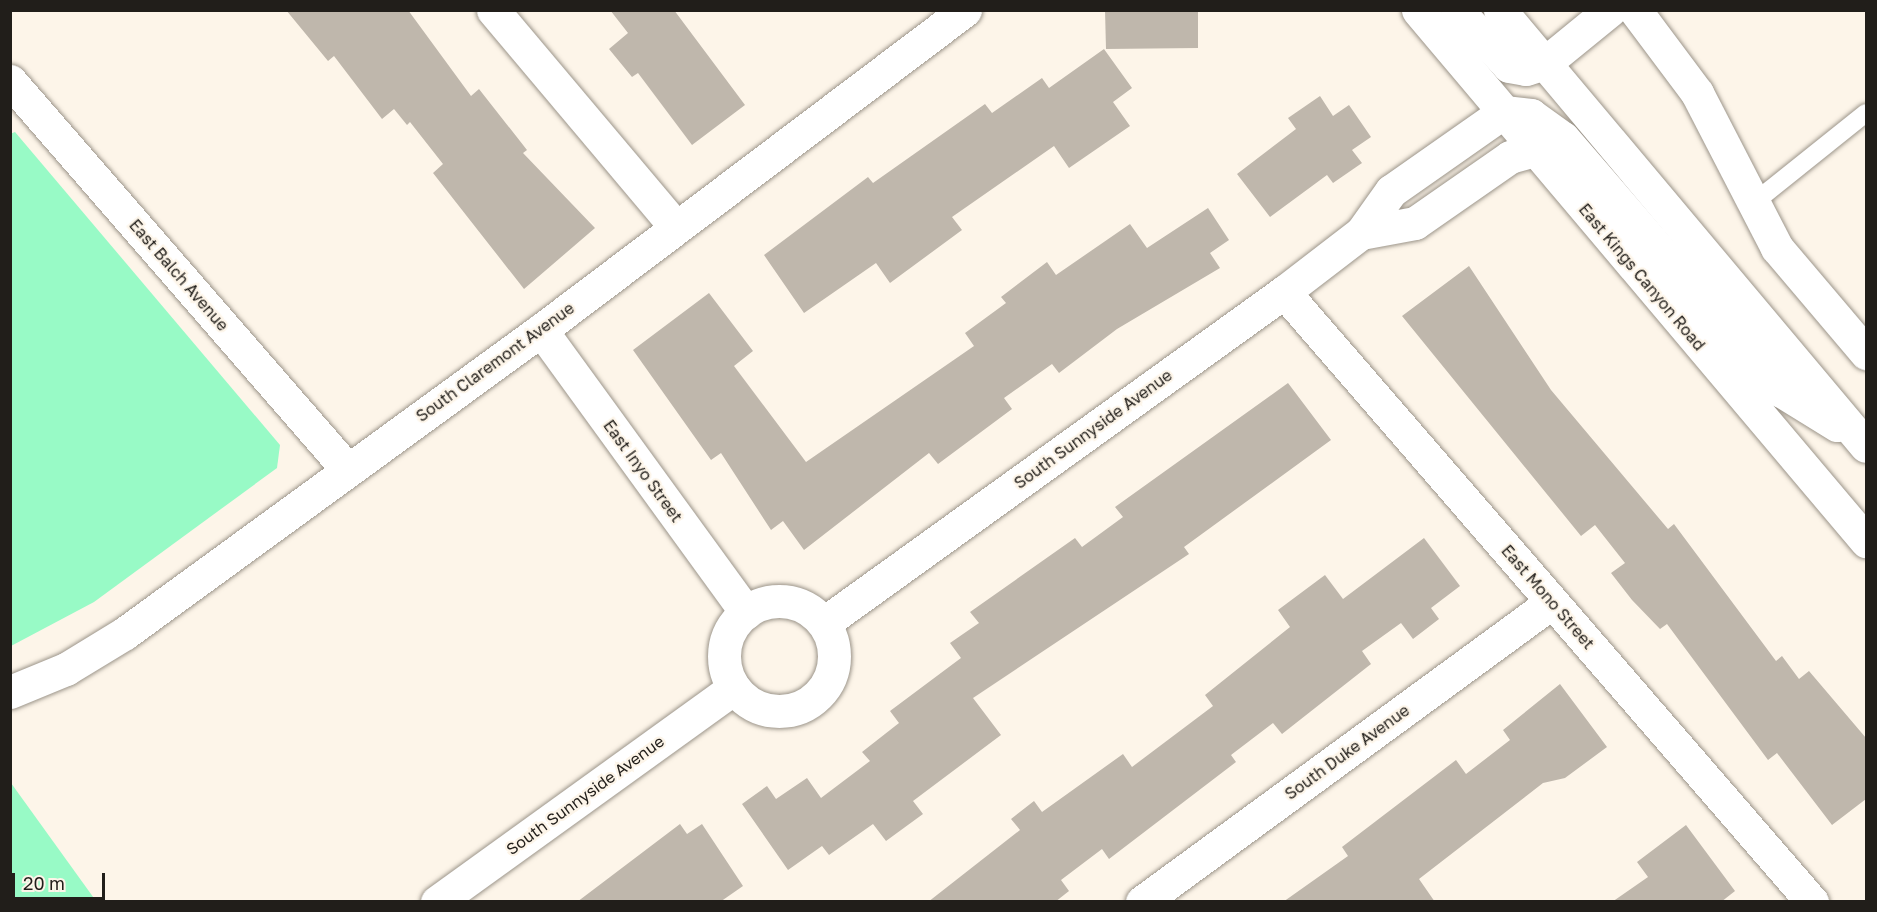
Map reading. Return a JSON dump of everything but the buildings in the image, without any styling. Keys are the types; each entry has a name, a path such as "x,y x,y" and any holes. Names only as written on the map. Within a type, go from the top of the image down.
{"street":[{"path":"493,10 676,227"},
{"name":"South Claremont Avenue","path":"10,692 66,669 125,633 347,469 541,330 965,10"},
{"name":"East Kings Canyon Road","path":"1418,10 1866,542"},
{"path":"1457,10 1509,66 1526,69 1545,63 1610,10"},
{"path":"1500,10 1864,443"},
{"path":"1635,10 1697,93 1751,205 1777,248 1866,353"},
{"name":"East Balch Avenue","path":"10,81 347,469"},
{"path":"1504,112 1531,115 1563,138 1780,390 1864,443"},
{"name":"South Sunnyside Avenue","path":"824,622 1284,292 1361,233 1391,191 1504,112"},
{"name":"South Sunnyside Avenue","path":"1361,233 1416,223 1510,157 1535,150"},
{"name":"East Mono Street","path":"1284,292 1812,902"},
{"name":"East Inyo Street","path":"541,330 746,612"},
{"path":"773,600 792,601 824,622 834,643 834,663 817,697 801,707 765,710 734,688 723,655 726,636 746,612 773,600"},
{"name":"South Duke Avenue","path":"1142,902 1552,602"},
{"name":"South Sunnyside Avenue","path":"437,902 734,688"}],"lane":[{"path":"1751,205 1866,113"}],"green space":[{"path":"15,132 280,445 277,468 94,602 11,646 10,134"},
{"path":"11,783 96,901 11,901"}]}
